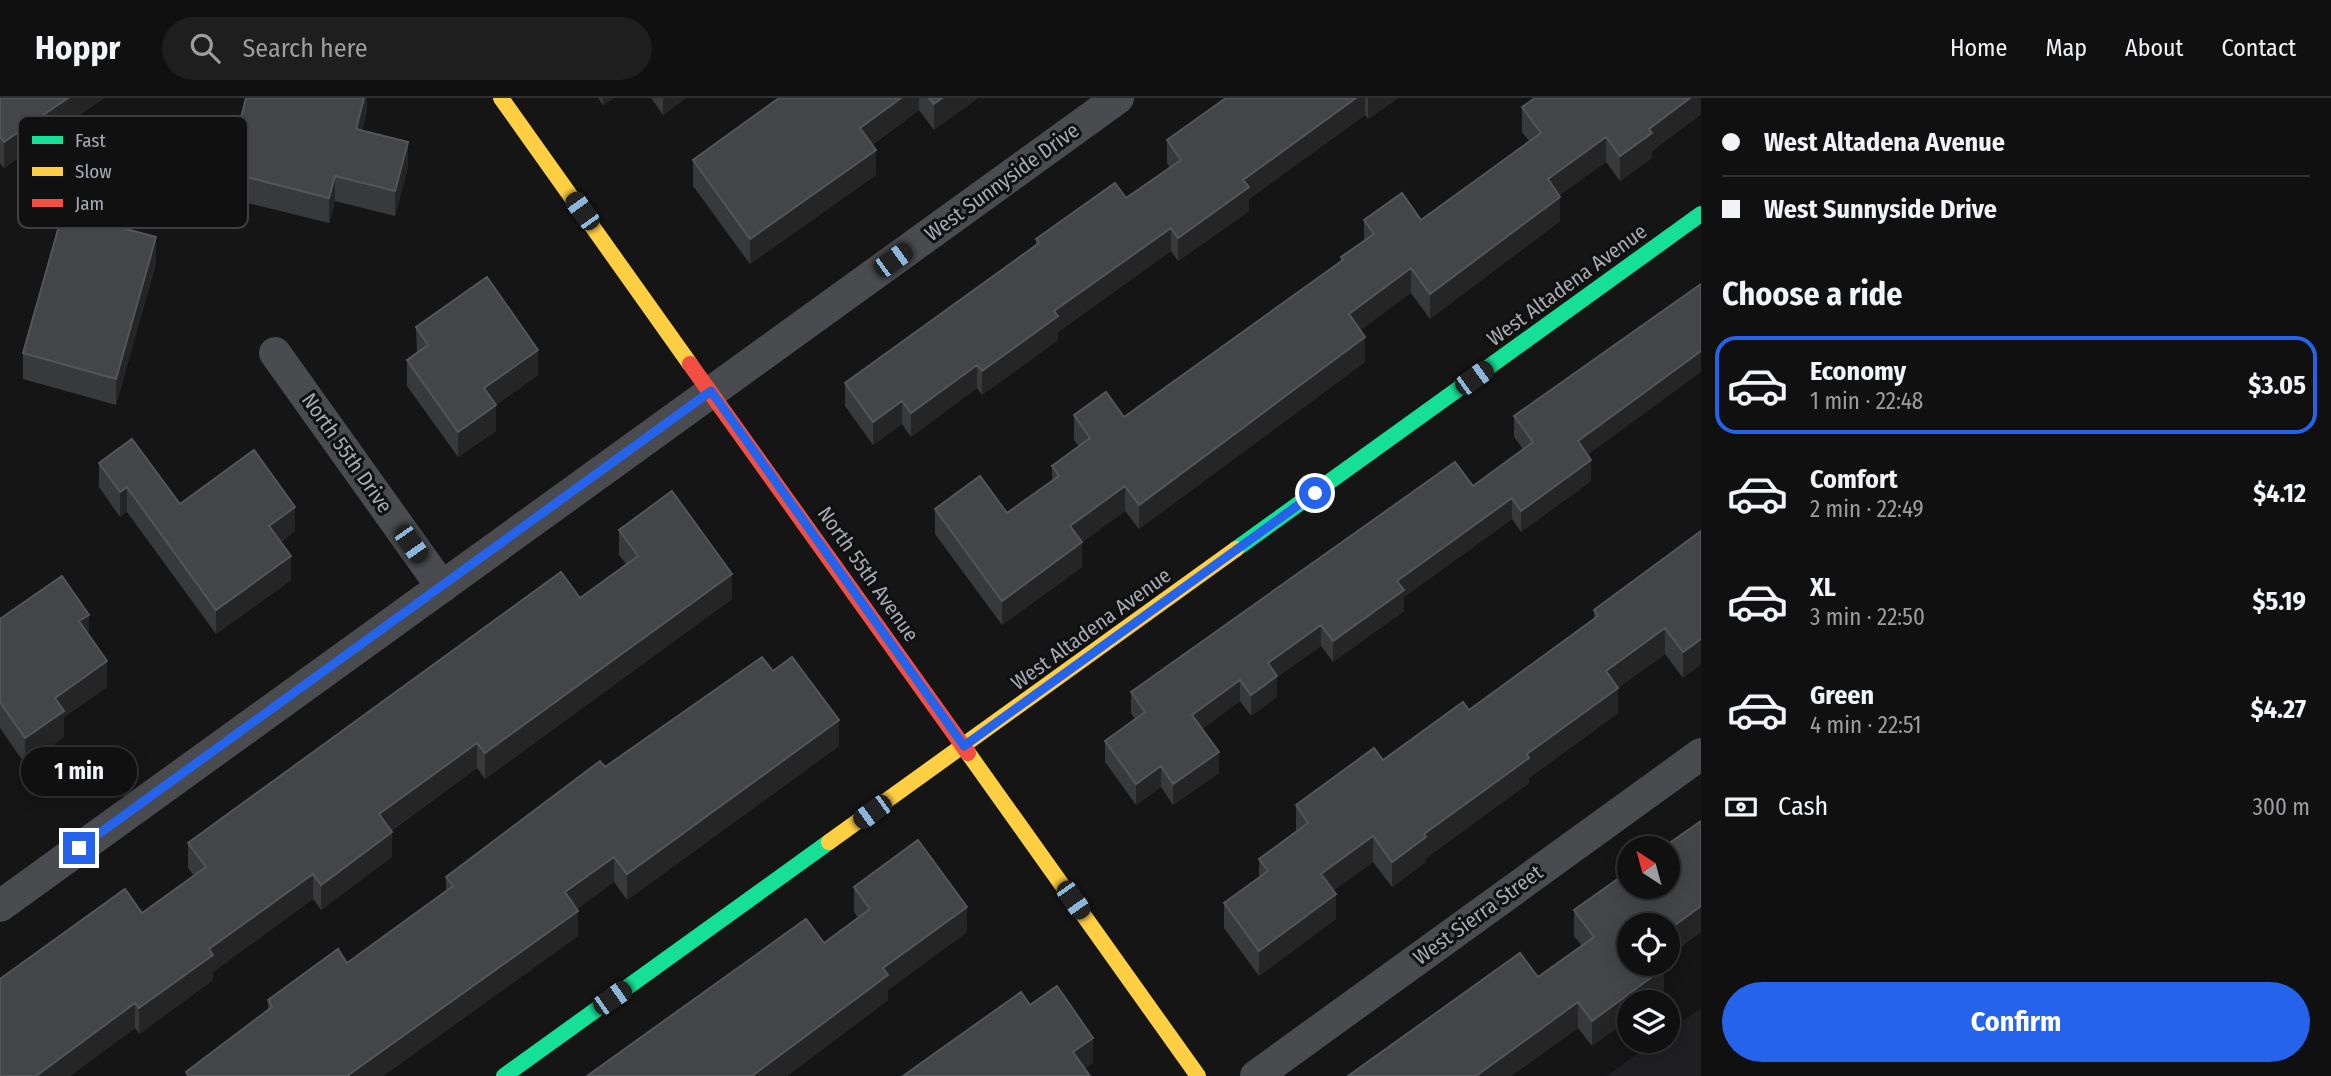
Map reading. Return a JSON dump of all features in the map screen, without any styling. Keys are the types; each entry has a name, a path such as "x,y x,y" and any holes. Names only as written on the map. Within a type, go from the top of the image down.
{"street":[{"name":"North 55th Avenue","path":"501,98 1198,1076"},
{"name":"West Sunnyside Drive","path":"4,895 442,587 1118,98"},
{"name":"West Altadena Avenue","path":"504,1076 1701,214"},
{"name":"North 55th Drive","path":"275,353 442,587"},
{"name":"West Sierra Street","path":"1256,1076 1701,754"}],"shaded area":[{"path":"1701,1008 1701,1076 1607,1076 1639,1053 1680,1053 1680,1023"}],"building":[{"path":"0,98 68,98 42,116 18,116 18,132 4,142 0,137"},
{"path":"246,98 364,98 356,129 408,142 395,191 335,176 329,198 248,177 248,116 241,116"},
{"path":"779,98 901,98 860,128 876,150 750,239 693,160"},
{"path":"929,98 942,98 934,104"},
{"path":"1226,98 1356,98 1243,180 1249,187 1178,238 1171,228 1054,311 1058,316 982,371 977,365 911,413 902,401 873,422 845,383 1039,243 1036,239 1115,183 1126,198 1181,160 1167,140"},
{"path":"1535,98 1690,98 1649,129 1652,133 1620,156 1606,137 1548,179 1560,197 1430,294 1411,268 1349,314 1365,337 1139,505 1125,486 1070,526 1082,542 1002,601 935,509 980,476 1007,513 1059,476 1052,466 1090,438 1074,415 1106,392 1124,417 1343,260 1341,257 1374,234 1364,220 1402,193 1421,220 1541,133 1522,107"},
{"path":"58,228 123,228 156,237 116,379 23,353"},
{"path":"487,277 538,350 484,388 496,405 458,432 407,360 428,345 416,327"},
{"path":"1701,284 1701,351 1578,441 1591,460 1521,511 1512,498 1397,581 1404,590 1333,641 1321,625 1268,663 1277,676 1251,695 1240,680 1192,715 1219,752 1173,784 1161,766 1136,784 1105,741 1145,712 1131,692 1455,462 1473,486 1533,442 1514,416"},
{"path":"132,439 180,504 254,450 295,507 269,526 291,556 216,610 127,487 120,492 99,463"},
{"path":"672,491 732,574 485,753 477,743 379,814 392,832 321,885 313,874 209,949 213,955 139,1008 135,1003 36,1076 0,1076 0,979 125,889 142,913 206,867 188,843 561,572 580,598 638,556 619,530"},
{"path":"1701,531 1701,639 1683,652 1665,628 1606,671 1618,688 1527,754 1529,758 1424,834 1426,837 1392,862 1373,836 1321,874 1336,894 1259,951 1224,903 1268,871 1259,859 1308,823 1296,805 1374,748 1383,760 1463,702 1469,710 1598,616 1594,610"},
{"path":"62,576 89,615 79,621 107,661 55,698 64,711 25,738 0,702 0,619"},
{"path":"762,657 773,671 792,657 839,720 627,874 614,857 565,892 578,911 347,1076 189,1076 186,1072 272,1007 268,1000 338,949 347,963 453,886 446,877 600,761 605,767"},
{"path":"1701,821 1701,906 1680,921 1680,913 1617,913 1617,976 1653,976 1634,990 1617,990 1617,1003 1592,1021 1578,1002 1476,1076 1348,1076 1520,953 1538,977 1594,937 1574,910 1617,880 1617,900 1680,900 1680,836"},
{"path":"918,840 967,907 883,968 888,975 752,1076 587,1076 806,919 824,943 870,909 854,887"},
{"path":"1057,986 1093,1038 1073,1052 1090,1076 903,1076 1021,992 1030,1005"}],"traffic: fast":[{"path":"1236,549 1701,214"},
{"path":"504,1076 829,842"}],"traffic: slow":[{"path":"501,98 690,364"},
{"path":"829,842 1236,549"},
{"path":"968,753 1198,1076"}],"traffic: jam":[{"path":"690,364 968,753"}],"route":[{"path":"79,848 711,391 964,746 1315,493"}]}
